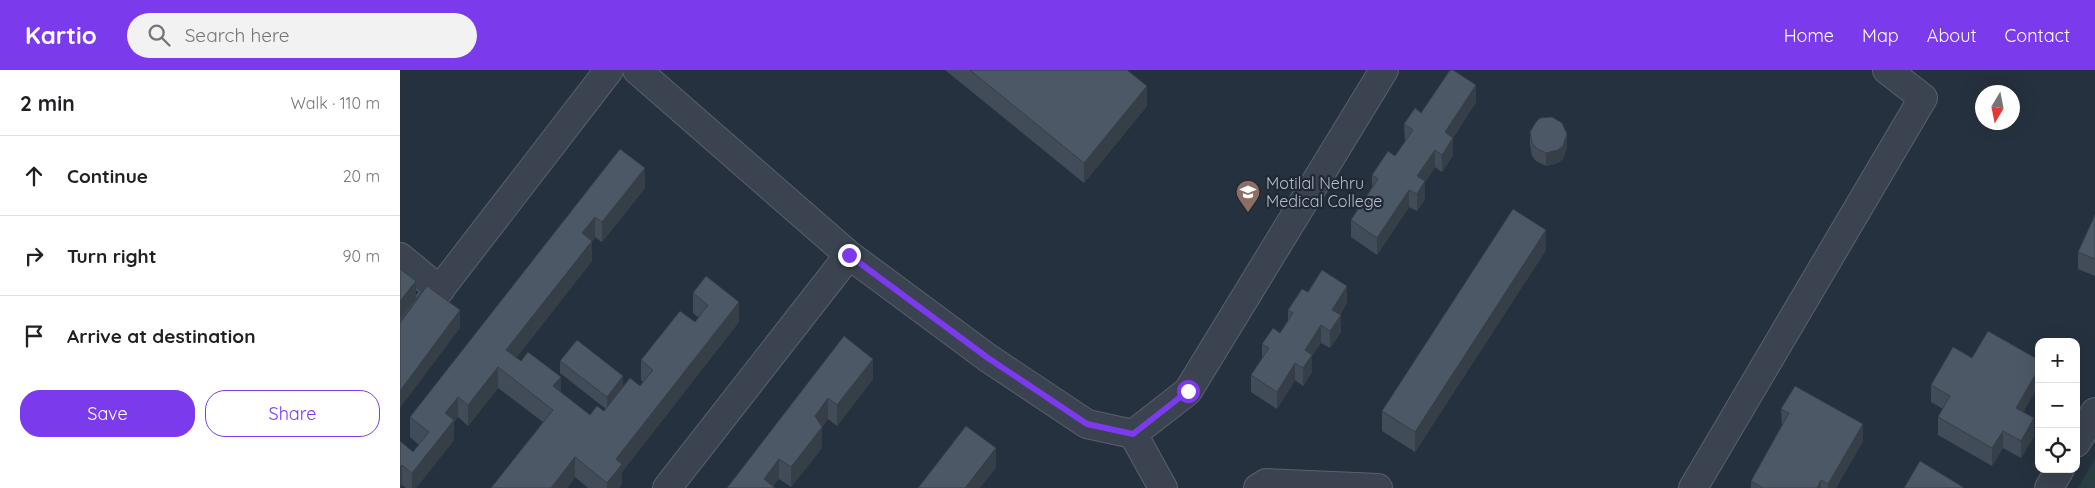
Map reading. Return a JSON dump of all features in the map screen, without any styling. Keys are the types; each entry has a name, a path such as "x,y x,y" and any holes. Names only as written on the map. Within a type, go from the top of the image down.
{"street":[{"path":"400,341 609,70"},
{"path":"637,70 849,255 988,358 1087,424 1133,434 1163,488"},
{"path":"1133,434 1188,391 1384,70"},
{"path":"1693,488 1923,98 1887,70"},
{"path":"667,488 849,255"},
{"path":"400,257 440,290"},
{"path":"2080,436 2095,412"},
{"path":"2049,488 2058,473"},
{"path":"1258,488 1266,483 1378,488"}],"green space":[{"path":"2095,459 2095,488 2078,488"}],"building":[{"path":"970,70 1127,70 1147,86 1084,163"},
{"path":"1450,70 1476,85 1445,132 1453,138 1442,155 1435,150 1417,176 1425,181 1417,194 1409,190 1377,238 1351,220 1378,179 1372,175 1388,151 1395,156 1413,130 1404,124 1415,108 1421,113"},
{"path":"1552,117 1562,123 1567,134 1563,146 1558,150 1546,153 1536,148 1532,143 1530,132 1540,118"},
{"path":"620,149 645,168 602,222 595,217 582,233 592,241 506,350 521,361 528,352 561,377 553,386 590,415 597,406 604,411 630,378 640,386 653,370 641,360 680,311 695,322 708,305 693,293 706,276 739,302 616,459 622,464 607,483 575,457 551,488 491,488 553,410 498,367 468,405 458,397 445,413 454,420 412,473 402,465 400,467 400,441 413,452 429,432 410,417"},
{"path":"1513,209 1546,230 1415,432 1382,411"},
{"path":"2095,215 2095,259 2078,252"},
{"path":"400,269 416,281 400,301"},
{"path":"1322,270 1347,286 1332,310 1341,315 1330,331 1321,325 1305,350 1312,355 1303,368 1295,363 1277,392 1251,375 1269,348 1262,344 1273,328 1280,333 1293,313 1288,310 1302,289 1308,292"},
{"path":"427,286 460,310 400,391 400,323"},
{"path":"1988,331 2035,358 2035,375 2016,408 2034,418 2021,441 2003,431 1992,448 1938,417 1950,396 1931,385 1953,347 1972,358"},
{"path":"844,336 873,359 837,405 828,398 815,416 822,427 791,467 779,459 764,479 775,488 727,488"},
{"path":"577,340 623,376 607,397 560,361"},
{"path":"1795,386 1863,424 1828,484 1821,480 1817,488 1763,488 1751,481 1789,413 1781,409"},
{"path":"966,426 996,448 965,488 918,488"},
{"path":"1920,461 1963,487 1963,488 1904,488"}],"place":[{"name":"Motilal Nehru Medical College","path":"1248,213"}],"route":[{"path":"849,255 988,358 1087,424 1133,434 1188,391"}]}
